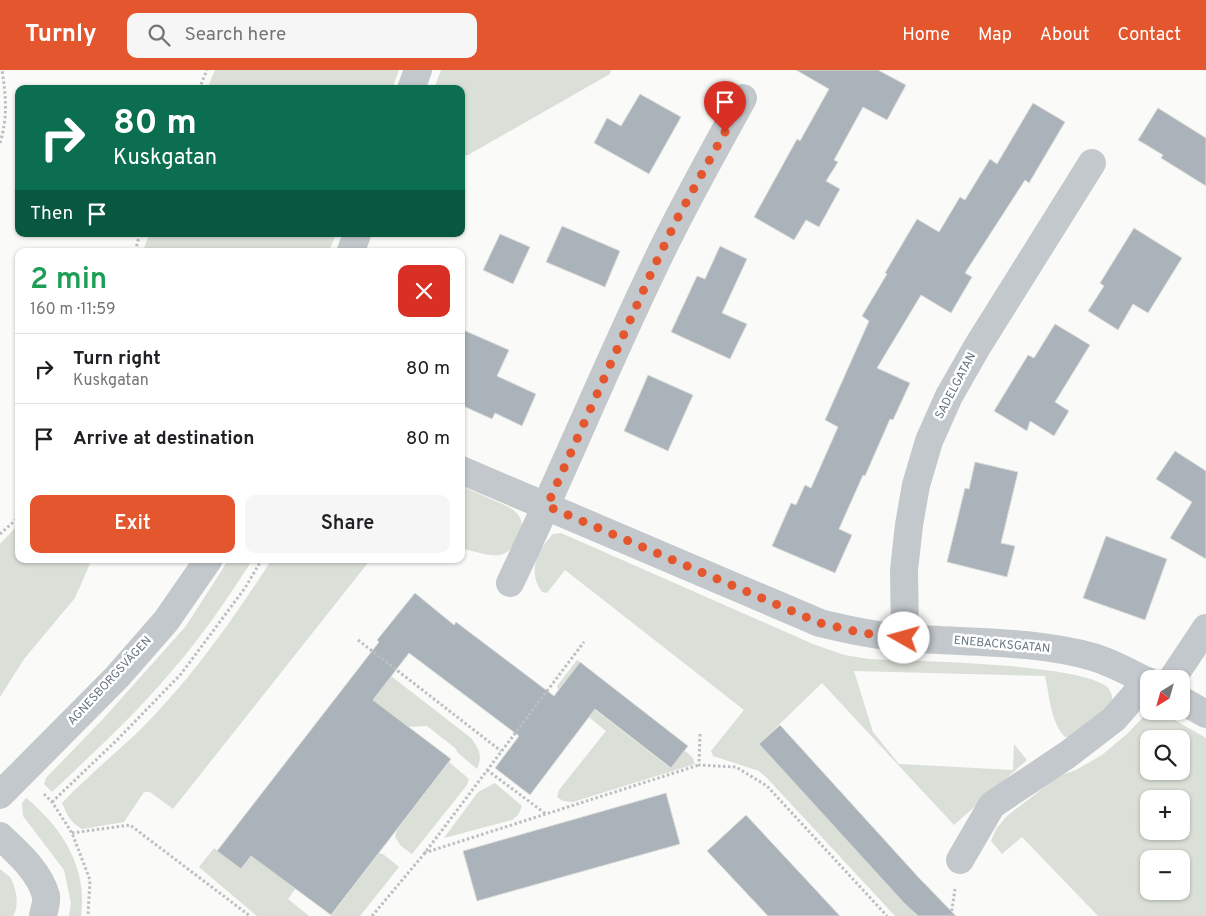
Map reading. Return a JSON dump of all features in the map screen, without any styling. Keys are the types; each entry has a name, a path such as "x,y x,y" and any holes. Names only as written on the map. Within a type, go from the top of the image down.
{"street":[{"path":"412,85 418,70"},
{"path":"510,583 547,506 677,219 743,98"},
{"name":"SADELGATAN","path":"904,638 904,570 909,525 916,485 929,441 949,396 977,347 1092,163"},
{"name":"ENEBACKSGATAN","path":"465,472 820,623 862,633 904,638 1040,647 1092,657 1140,675"},
{"name":"AGNESBORGSVÄGEN","path":"0,795 117,677 154,635 192,586 206,563"},
{"path":"1166,670 1206,628"},
{"path":"960,860 992,805 1067,755 1114,719 1140,695"},
{"path":"1190,705 1206,714"},
{"path":"0,836 17,852 37,876 46,898 43,916"}],"path":[{"path":"0,143 7,105 2,70"},
{"path":"201,85 207,70"},
{"path":"0,534 15,521"},
{"path":"52,802 117,740 181,674 245,588 260,563"},
{"path":"358,640 502,751"},
{"path":"372,916 424,854 584,642"},
{"path":"699,765 700,734"},
{"path":"424,854 699,765 736,767 767,786 886,916"},
{"path":"487,770 546,814"},
{"path":"22,774 52,802 72,833 90,880 88,916"},
{"path":"72,833 130,825 250,916"}],"shaded area":[{"path":"215,70 399,70 393,85 209,85"},
{"path":"441,70 611,70 610,74 465,155 465,85 435,85"},
{"path":"148,237 335,237 330,248 144,248"},
{"path":"465,488 509,507 519,516 521,529 514,546 500,555 465,550"},
{"path":"15,528 15,563 90,563 75,598 24,659 0,697 0,544"},
{"path":"561,533 813,644 844,655 869,659 996,665 1069,674 1095,680 1109,689 1112,696 1112,704 1071,737 1065,737 1053,716 1045,676 854,671 873,732 899,764 1013,770 1014,744 1027,760 954,825 822,683 759,744 903,902 925,883 930,889 910,907 917,916 895,916 767,778 759,771 713,756 711,751 744,710 565,570 547,593 542,592 535,576 536,562 542,547 553,534"},
{"path":"226,563 250,563 203,632 170,673 127,720 52,792 44,784 46,778 103,719 186,626"},
{"path":"269,563 368,563 173,809 150,792 144,792 124,822 82,829 69,818 62,803 137,733 175,693 242,605"},
{"path":"577,660 580,662 563,685 670,768 684,750 693,758 695,764 573,802 563,801 557,797 559,790 606,731 559,693 557,686"},
{"path":"391,676 471,738 479,752 480,760 477,769 458,753 455,748 427,726 409,727 289,884 295,889 288,899 309,916 257,916 199,867 214,848 241,869"},
{"path":"1140,720 1175,720 1206,738 1206,916 1098,916 1022,837 1002,854 991,841 996,829 1007,816 1059,776 1076,770 1102,755"},
{"path":"449,762 469,779 467,785 412,854 401,846 395,837 397,830"},
{"path":"495,783 522,806 518,815 512,820 444,838 478,792"},
{"path":"26,798 51,822 70,850 80,881 82,898 81,916 69,916 71,903 64,870 23,816 22,803"},
{"path":"379,853 399,867 360,916 331,916"},
{"path":"0,869 10,877 14,886 17,902 13,916 0,916"}],"building":[{"path":"796,70 878,70 906,85 887,120 863,107 834,160 838,162 826,181 840,189 819,227 806,220 794,240 754,217 797,139 800,141 829,89"},
{"path":"640,94 681,117 649,174 594,143 607,118 621,126"},
{"path":"1033,103 1065,122 1029,183 1025,180 965,273 972,277 951,313 921,295 877,368 910,383 893,420 890,419 839,529 852,535 835,573 772,546 791,503 796,505 805,485 811,488 838,427 825,420 869,321 862,316 887,274 885,273 917,219 939,232 960,197 965,200 990,159 997,164"},
{"path":"1158,108 1206,138 1206,186 1161,158 1163,155 1138,140"},
{"path":"562,226 620,251 605,287 546,262"},
{"path":"1134,228 1182,258 1148,313 1133,304 1118,330 1088,311 1104,286 1100,283"},
{"path":"500,234 530,247 513,284 483,270"},
{"path":"720,246 747,259 722,313 747,324 730,359 671,332 697,276 705,279"},
{"path":"1055,324 1090,345 1055,402 1069,411 1054,436 1030,421 1027,431 994,411 1028,355 1034,358"},
{"path":"465,331 509,350 497,376 536,394 522,426 495,413 492,419 465,407"},
{"path":"648,375 693,395 668,451 624,431"},
{"path":"1175,451 1206,471 1206,559 1170,538 1192,502 1156,479"},
{"path":"975,462 1018,472 1001,543 1015,546 1007,577 947,562 965,488 969,489"},
{"path":"1106,536 1167,559 1145,620 1083,598"},
{"path":"415,593 454,625 456,622 554,696 580,662 688,746 671,768 595,709 530,795 495,768 519,736 409,653 373,700 451,759 331,915 251,856 241,869 217,851 379,642 377,640"},
{"path":"780,725 956,916 918,916 904,903 759,744"},
{"path":"666,793 680,844 477,901 463,851"},
{"path":"746,815 840,916 768,916 707,851"}],"route":[{"path":"725,132 677,219 653,269 547,506 820,623 862,633 904,638"}]}
